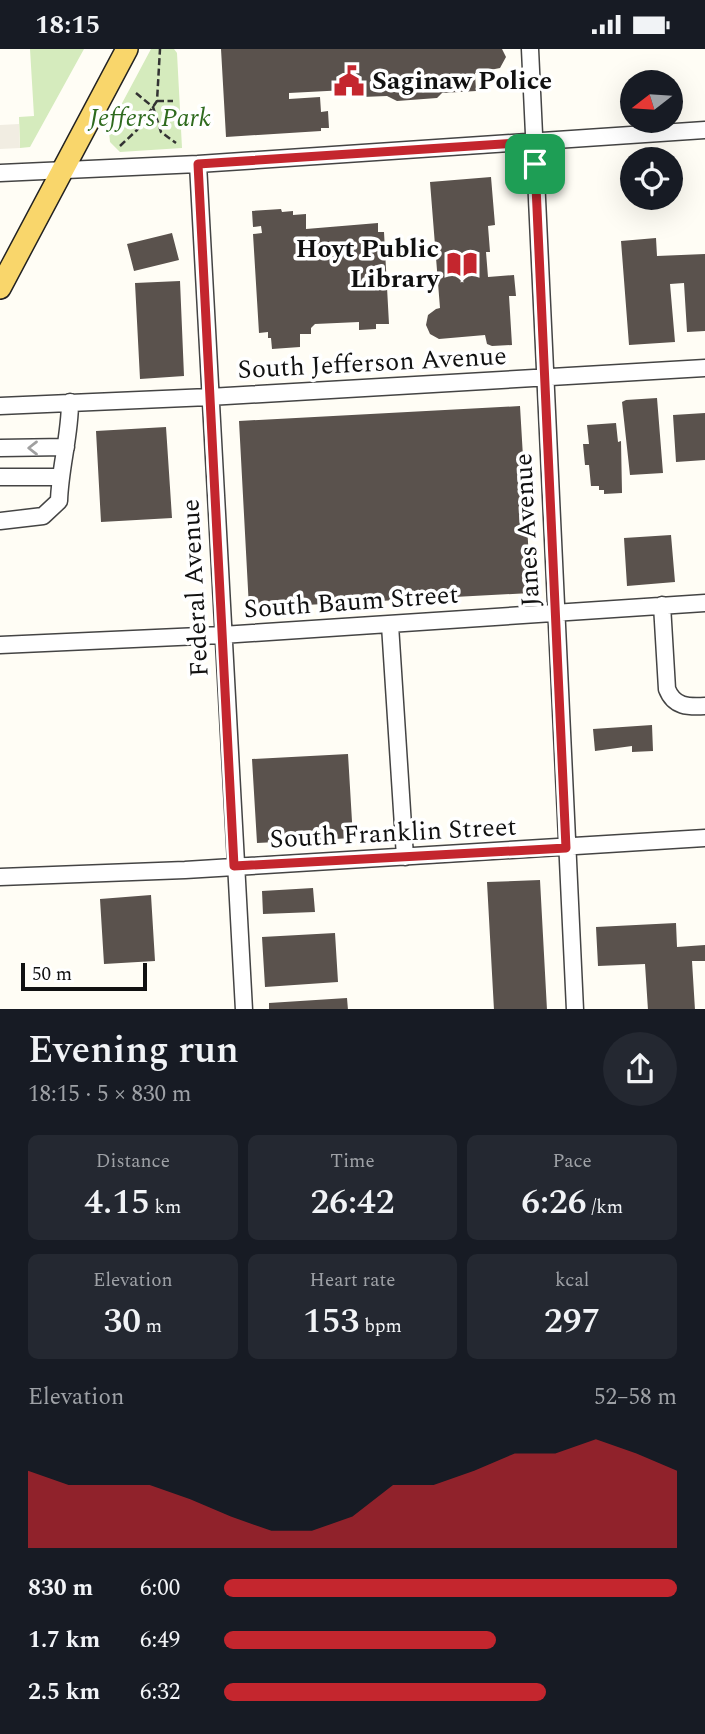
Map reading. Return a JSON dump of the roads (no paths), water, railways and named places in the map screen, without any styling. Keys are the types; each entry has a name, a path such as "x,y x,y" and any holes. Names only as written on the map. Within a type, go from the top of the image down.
{"main road":[{"path":"0,288 127,49"}],"street":[{"name":"Janes Avenue","path":"530,49 575,1009"},
{"path":"0,173 198,164 705,130"},
{"name":"Federal Avenue","path":"198,164 234,866 244,1009"},
{"name":"South Jefferson Avenue","path":"0,406 209,397 705,368"},
{"path":"0,521 43,516 59,501 60,477 70,427 70,403"},
{"path":"0,448 66,447"},
{"path":"0,477 60,477"},
{"name":"South Baum Street","path":"0,645 390,625 555,611 705,603"},
{"path":"662,605 667,689 670,697 683,706 705,706"},
{"path":"390,625 405,857"},
{"name":"South Franklin Street","path":"0,877 405,857 705,838"}],"place":[{"name":"Saginaw Police","path":"349,81"},
{"name":"Hoyt Public Library","path":"462,264"}],"park label":[{"name":"Jeffers Park","path":"150,118"}]}
